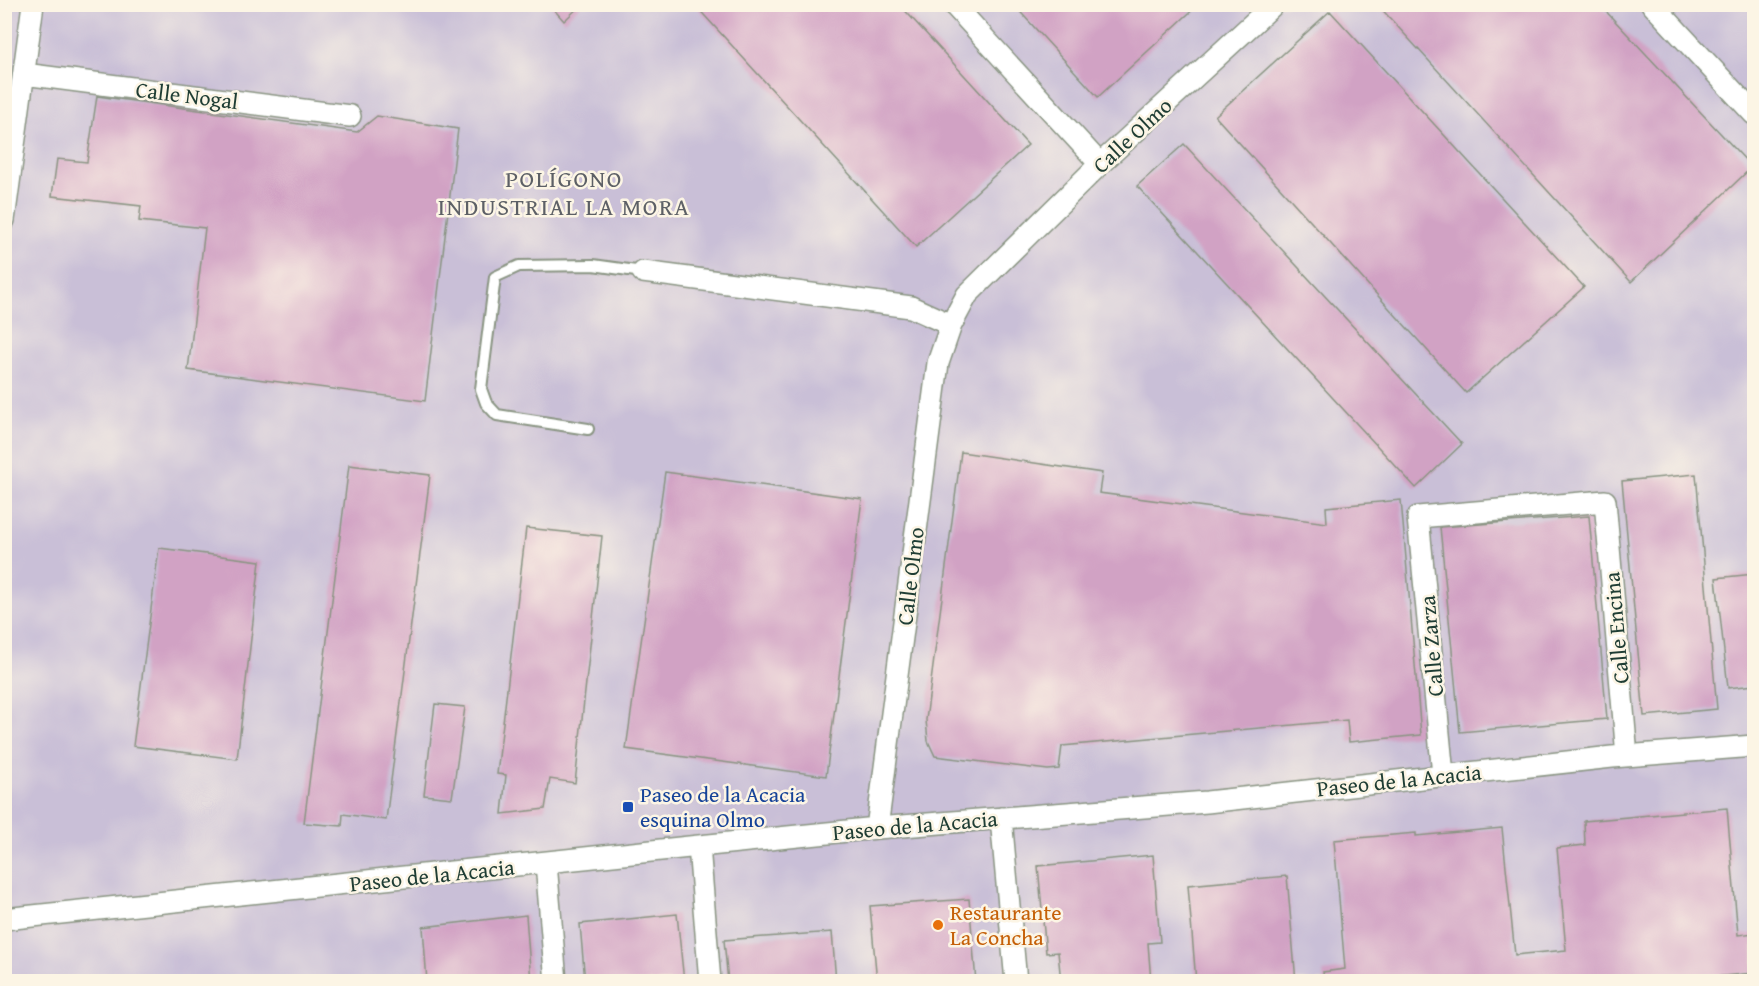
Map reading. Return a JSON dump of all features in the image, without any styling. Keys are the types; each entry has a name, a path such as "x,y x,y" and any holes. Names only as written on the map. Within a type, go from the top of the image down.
{"street":[{"path":"4,220 12,109 24,74 33,4"},
{"path":"953,4 1100,164"},
{"name":"Calle Olmo","path":"877,828 938,363 951,325 967,295 1100,164 1274,4"},
{"path":"1652,4 1755,114"},
{"name":"Calle Nogal","path":"24,74 350,116"},
{"path":"643,272 911,307 951,325"},
{"name":"Calle Encina","path":"1418,517 1605,501 1626,756"},
{"name":"Calle Zarza","path":"1418,517 1443,775"},
{"name":"Paseo de la Acacia","path":"4,919 877,828 1207,801 1626,756 1755,746"},
{"path":"1001,818 1016,981"},
{"path":"699,846 710,981"},
{"path":"546,863 556,981"}],"lane":[{"path":"588,429 497,415 486,403 481,390 495,277 519,266 593,265 643,272"}],"shaded area":[{"path":"5,5 1754,5 1754,981 5,981"}],"building":[{"path":"549,4 582,4 564,21"},
{"path":"694,4 899,4 1028,145 916,247"},
{"path":"1013,4 1199,4 1098,97"},
{"path":"1377,4 1599,4 1752,167 1631,282"},
{"path":"1330,11 1584,287 1466,393 1215,116"},
{"path":"97,96 357,132 377,116 458,129 425,401 188,370 205,228 139,221 141,206 52,196 57,159 87,162"},
{"path":"1184,144 1462,444 1416,488 1137,186"},
{"path":"961,452 1102,473 1099,493 1327,523 1326,507 1401,500 1421,735 1349,742 1347,720 1062,746 1059,769 1048,770 935,756 928,741 926,720"},
{"path":"349,465 430,475 386,820 343,814 342,826 304,823"},
{"path":"665,472 862,499 826,776 626,749"},
{"path":"1696,474 1717,709 1644,716 1622,481"},
{"path":"1589,516 1607,719 1460,732 1440,527"},
{"path":"526,528 602,536 575,783 550,779 545,809 502,814 506,775 497,774"},
{"path":"159,548 260,561 237,759 133,746"},
{"path":"1754,574 1754,685 1728,688 1716,578"},
{"path":"435,704 465,707 452,798 424,795"},
{"path":"1727,808 1738,935 1754,933 1754,973 1663,982 1324,982 1323,972 1345,969 1334,840 1416,833 1416,836 1502,828 1515,955 1566,950 1557,848 1585,845 1584,821"},
{"path":"1153,855 1160,942 1148,943 1151,982 1061,982 1058,952 1046,953 1038,866"},
{"path":"1287,876 1296,982 1196,982 1188,885"},
{"path":"969,899 976,982 877,982 870,906"},
{"path":"677,914 684,982 585,982 580,924"},
{"path":"526,915 531,982 427,982 423,927"},
{"path":"832,932 836,982 728,982 724,940"}],"place":[{"name":"Paseo de la Acacia esquina Olmo","path":"628,807"},
{"name":"Restaurante La Concha","path":"938,925"}],"district":[{"name":"POLÍGONO INDUSTRIAL LA MORA","path":"564,192"}]}
